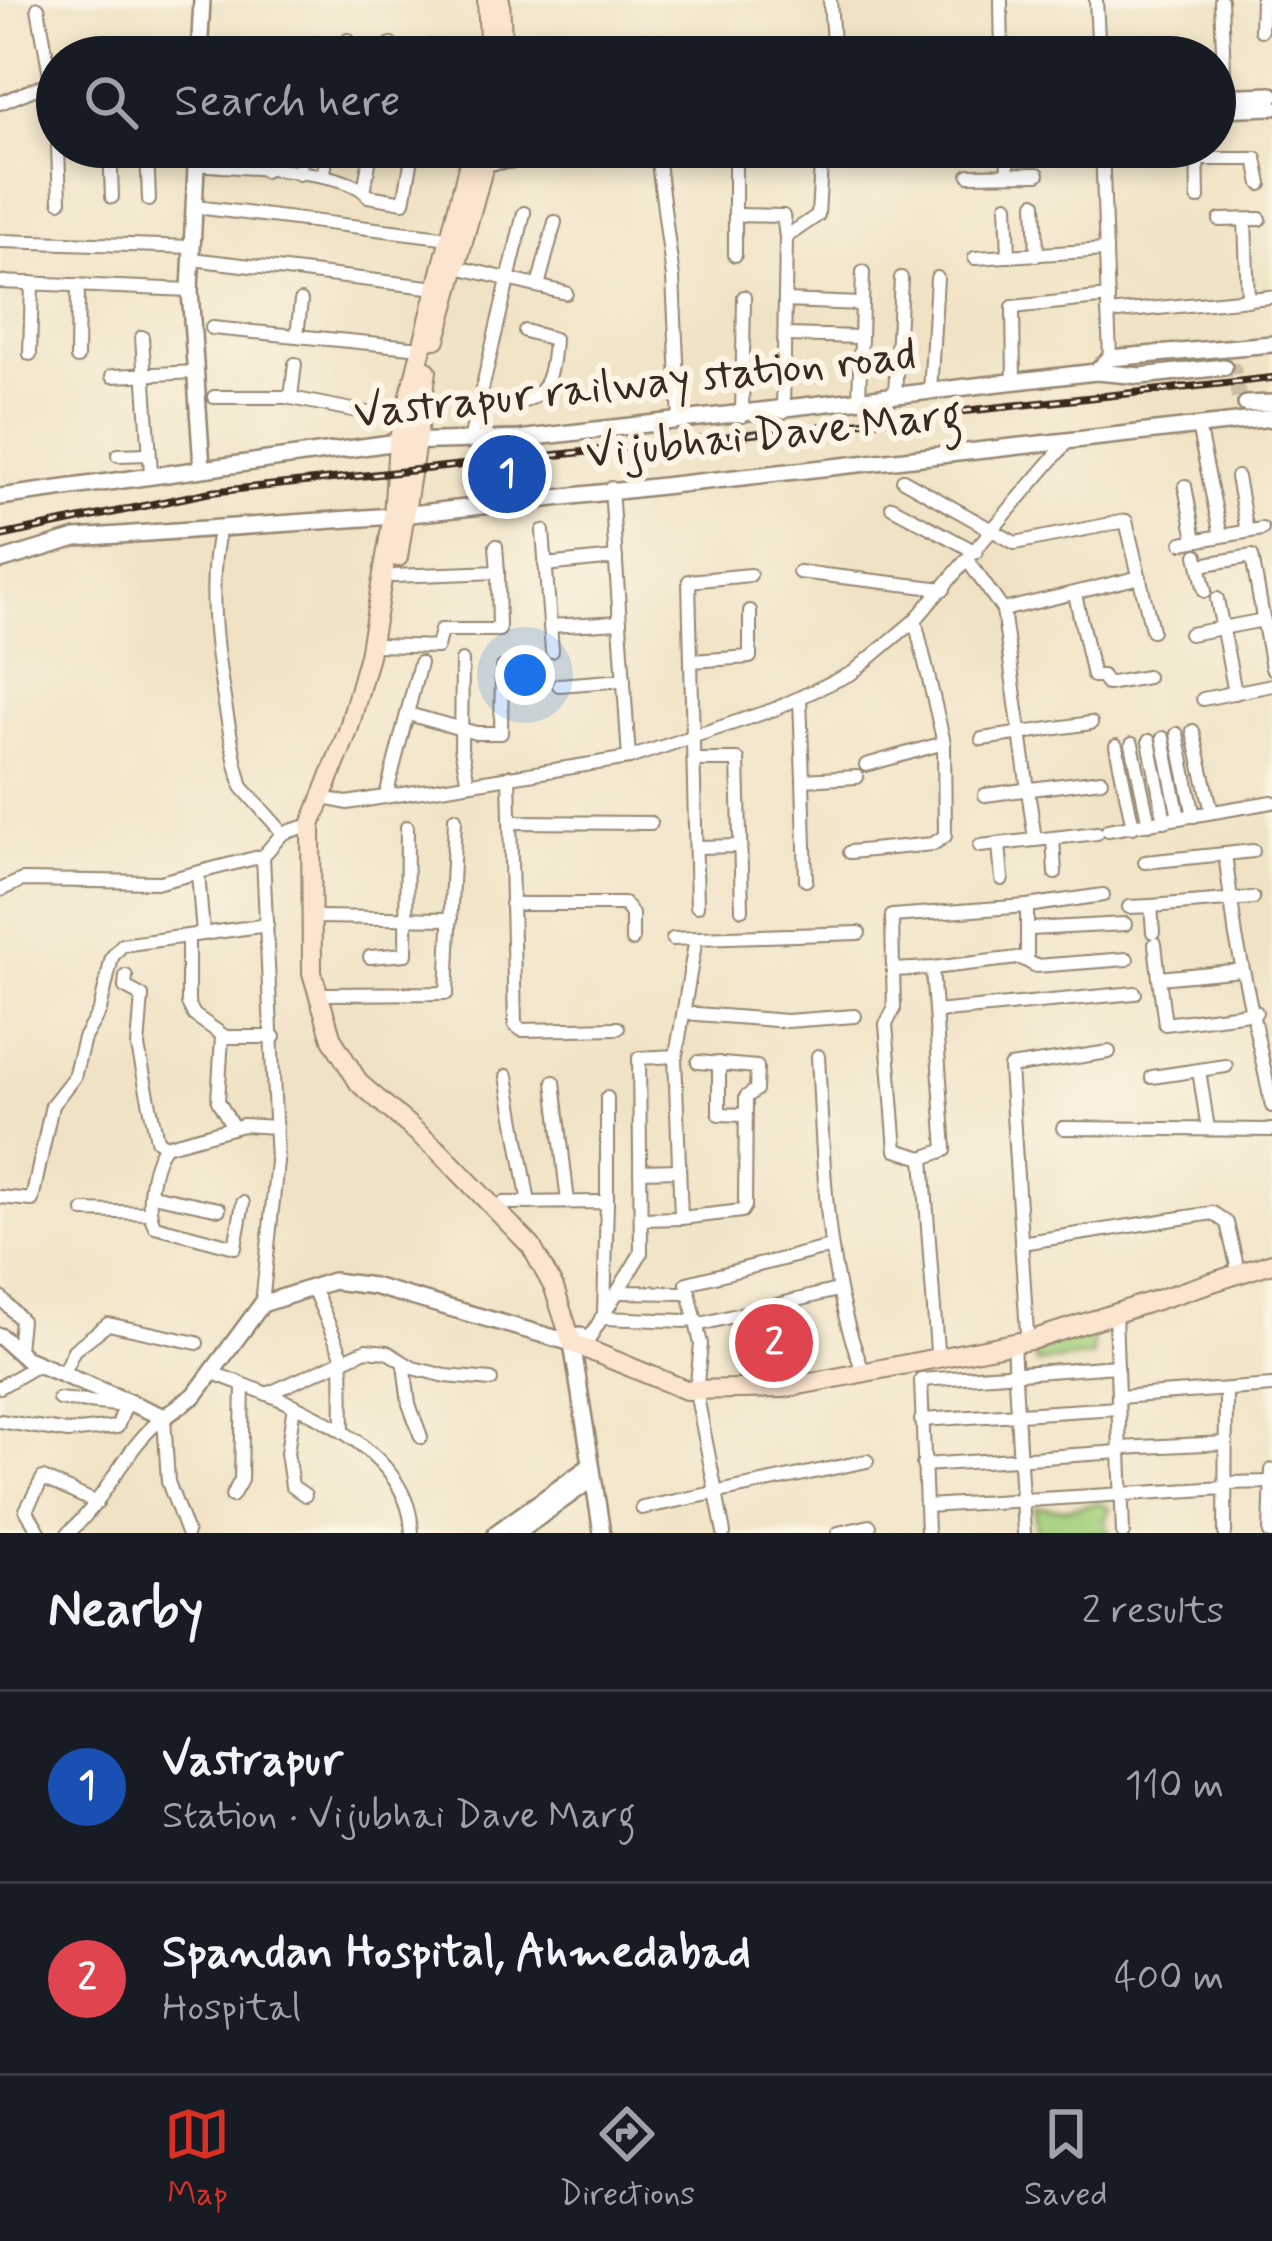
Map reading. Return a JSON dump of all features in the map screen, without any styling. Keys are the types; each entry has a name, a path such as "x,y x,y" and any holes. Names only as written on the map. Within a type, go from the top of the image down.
{"main road":[{"path":"487,0 489,36"},
{"path":"500,0 502,36"},
{"path":"407,441 404,419 450,238 475,168"},
{"path":"477,168 457,267 407,441 393,576 378,645 318,827 315,916 326,994 339,1036 364,1078 502,1203 537,1242 580,1339"},
{"path":"401,515 369,655 327,800 311,825 312,973 332,1039 359,1083 440,1152 531,1246 580,1339 638,1366 696,1385 784,1388 1027,1337 1272,1263"},
{"path":"696,1385 784,1380 1027,1337 1272,1252"}],"street":[{"path":"201,36 202,0"},
{"path":"830,0 833,36"},
{"path":"1001,0 1002,36"},
{"path":"1096,0 1098,36"},
{"path":"1220,36 1221,0"},
{"path":"1261,30 1262,0"},
{"path":"38,8 44,36"},
{"path":"0,103 36,88"},
{"path":"1236,99 1272,95"},
{"path":"1236,103 1272,107"},
{"path":"1236,156 1253,158 1261,184"},
{"path":"59,168 60,201"},
{"path":"111,168 112,197"},
{"path":"148,168 149,200"},
{"path":"197,168 190,290 202,467"},
{"path":"256,168 323,176 369,196 404,202 410,168"},
{"path":"299,174 300,168"},
{"path":"323,176 324,168"},
{"path":"364,190 368,168"},
{"path":"659,168 673,278 680,421"},
{"path":"735,168 735,255"},
{"path":"786,237 814,221 820,211 821,168"},
{"path":"1008,168 1008,174"},
{"path":"1103,168 1110,358"},
{"path":"1197,168 1198,198"},
{"path":"969,175 1038,174"},
{"path":"1035,203 1037,255"},
{"path":"1006,205 1009,256"},
{"path":"196,207 450,238"},
{"path":"470,440 524,213"},
{"path":"735,215 783,216 783,412"},
{"path":"1220,220 1260,219"},
{"path":"1244,220 1248,300"},
{"path":"538,286 556,222"},
{"path":"1007,224 1036,222"},
{"path":"0,241 193,253 437,288"},
{"path":"975,259 1106,250"},
{"path":"457,267 566,292"},
{"path":"859,401 863,272"},
{"path":"896,396 901,278"},
{"path":"930,392 937,278"},
{"path":"0,282 190,290"},
{"path":"30,354 32,284"},
{"path":"77,358 78,285"},
{"path":"742,416 744,297"},
{"path":"1014,382 1013,307 1108,297"},
{"path":"1108,313 1269,298"},
{"path":"297,336 301,301"},
{"path":"785,302 862,304"},
{"path":"212,328 422,348"},
{"path":"478,405 525,404 546,386 554,339 525,332"},
{"path":"785,335 860,337"},
{"path":"142,338 151,473"},
{"path":"1096,372 1110,358 1272,344"},
{"path":"291,397 295,364"},
{"name":"Vastrapur railway station road","path":"0,495 407,441 470,440 783,412 1096,372 1141,376 1224,368"},
{"path":"112,376 197,372"},
{"path":"214,397 291,397 404,419"},
{"path":"1246,404 1272,403"},
{"name":"Vijubhai Dave Marg","path":"0,561 76,538 401,515 1272,418"},
{"path":"1198,426 1221,536"},
{"path":"327,800 386,796 629,758 800,698 852,673 944,589 1068,441"},
{"path":"118,455 149,454"},
{"path":"1185,486 1188,542 1255,530 1237,477"},
{"path":"903,480 1022,543 1123,520 1152,630"},
{"path":"611,488 629,758"},
{"path":"892,508 972,556 1003,610 1035,840"},
{"path":"220,527 211,564 212,598 231,740 242,787 283,832"},
{"path":"543,531 552,651"},
{"path":"378,645 437,647 441,630 499,630 496,547"},
{"path":"1235,692 1222,628 1198,560 1252,556 1272,668"},
{"path":"545,565 616,558"},
{"path":"393,576 498,572"},
{"path":"799,572 944,589"},
{"path":"698,906 690,578 750,575"},
{"path":"1003,610 1140,578"},
{"path":"1075,594 1093,676 1103,676 1107,684 1148,677"},
{"path":"692,661 750,657 750,611"},
{"path":"850,852 933,844 945,836 944,743 915,620"},
{"path":"1190,634 1264,620"},
{"path":"550,626 620,622"},
{"path":"462,661 460,730 468,783"},
{"path":"386,796 420,664"},
{"path":"408,714 460,730 504,731 502,668"},
{"path":"559,685 624,680"},
{"path":"1203,699 1272,686"},
{"path":"800,698 806,880"},
{"path":"982,739 1091,723"},
{"path":"1193,730 1212,812"},
{"path":"1180,818 1163,738 1180,818"},
{"path":"803,780 862,771 944,743"},
{"path":"1132,744 1149,824"},
{"path":"1116,746 1133,827"},
{"path":"697,760 738,760 742,909"},
{"path":"509,776 515,1025 522,1030 618,1028"},
{"path":"985,794 1101,780"},
{"path":"980,846 1102,832 1272,802"},
{"path":"326,994 447,993 454,818"},
{"path":"510,822 651,823"},
{"path":"0,890 22,880 160,882 263,856 283,832 311,825"},
{"path":"370,957 405,957 407,827"},
{"path":"1053,838 1055,873"},
{"path":"999,844 1001,879"},
{"path":"697,847 740,846"},
{"path":"1144,862 1253,851"},
{"path":"1225,854 1242,970 1256,1012 1272,1106"},
{"path":"68,1533 97,1503 138,1436 195,1395 262,1304 276,1126 263,856"},
{"path":"198,873 188,1003 194,1015 224,1036 274,1037"},
{"path":"932,968 945,1150 923,1158 896,1150 886,1024 894,1009 892,916 1103,895"},
{"path":"1129,908 1253,898"},
{"path":"512,904 624,904 632,914 632,940"},
{"path":"1023,959 1031,948 1028,906"},
{"path":"1151,907 1166,1024 1256,1012"},
{"path":"315,916 451,919"},
{"path":"1030,929 1125,924"},
{"path":"0,1197 32,1200 52,1105 74,1077 116,951 131,943 267,925"},
{"path":"673,939 859,933"},
{"path":"681,1217 675,1057 696,938"},
{"path":"892,970 1023,959 1036,966 1127,959"},
{"path":"1159,978 1242,970"},
{"path":"126,976 125,987 142,996 138,1048 153,1131 165,1146"},
{"path":"935,1012 1135,993"},
{"path":"684,1012 769,1021 856,1016"},
{"path":"224,1036 218,1101 233,1127"},
{"path":"1024,1533 1015,1371 1027,1337 1010,1066 1109,1052"},
{"path":"818,1056 836,1290 862,1368"},
{"path":"602,1533 591,1473 580,1339 602,1315 641,1253 638,1058 675,1057"},
{"path":"641,1219 745,1208 746,1097 757,1088 757,1067 698,1062"},
{"path":"719,1063 719,1114 746,1114"},
{"path":"1152,1076 1226,1066"},
{"path":"1199,1070 1208,1130"},
{"path":"507,1076 530,1203"},
{"path":"554,1082 568,1202"},
{"path":"602,1315 607,1098"},
{"path":"243,1203 236,1247 160,1227 149,1213 155,1163 165,1146 233,1127 276,1126"},
{"path":"1063,1128 1272,1130"},
{"path":"923,1158 937,1351"},
{"path":"640,1171 680,1170"},
{"path":"152,1195 219,1209"},
{"path":"502,1203 607,1202"},
{"path":"84,1211 149,1213"},
{"path":"1021,1243 1214,1213 1227,1223 1237,1267"},
{"path":"724,1533 696,1385 689,1282 830,1247"},
{"path":"262,1304 333,1281 373,1286 580,1339"},
{"path":"313,1288 342,1360 343,1431"},
{"path":"602,1315 692,1323 836,1290"},
{"path":"617,1292 682,1293"},
{"path":"0,1297 21,1320 18,1350"},
{"path":"1115,1314 1123,1533"},
{"path":"62,1375 74,1350 108,1324 197,1343"},
{"path":"0,1336 39,1364 164,1417"},
{"path":"267,1394 355,1351 378,1349 404,1364 446,1376 491,1380"},
{"path":"0,1387 39,1364"},
{"path":"404,1364 409,1404 421,1437"},
{"path":"928,1533 921,1380 1117,1366"},
{"path":"213,1373 294,1405 343,1431 410,1503 412,1533"},
{"path":"232,1496 241,1480 243,1384"},
{"path":"921,1420 1226,1394 1234,1386 1272,1386"},
{"path":"1226,1394 1226,1533"},
{"path":"59,1399 126,1404"},
{"path":"0,1421 68,1432 99,1430 122,1424 126,1404"},
{"path":"294,1405 288,1469 296,1492 305,1495"},
{"path":"164,1417 168,1482 187,1533"},
{"path":"923,1465 1226,1443"},
{"path":"642,1508 866,1461"},
{"path":"1270,1533 1272,1470"},
{"path":"496,1533 591,1473"},
{"path":"517,1533 591,1473"},
{"path":"40,1533 26,1510 43,1478 97,1503"},
{"path":"926,1506 1272,1482"},
{"path":"838,1533 870,1526"}],"green space":[{"path":"1093,1335 1093,1356 1036,1363 1033,1350"},
{"path":"1100,1503 1110,1508 1105,1520 1110,1533 1036,1533 1035,1507 1066,1509"}],"tunnel":[{"path":"1224,367 1234,370 1239,399 1246,404"}],"railway":[{"path":"0,536 211,492 1272,378"}],"place":[{"name":"Vastrapur","path":"507,474"},
{"name":"Spandan Hospital, Ahmedabad","path":"774,1343"}]}
